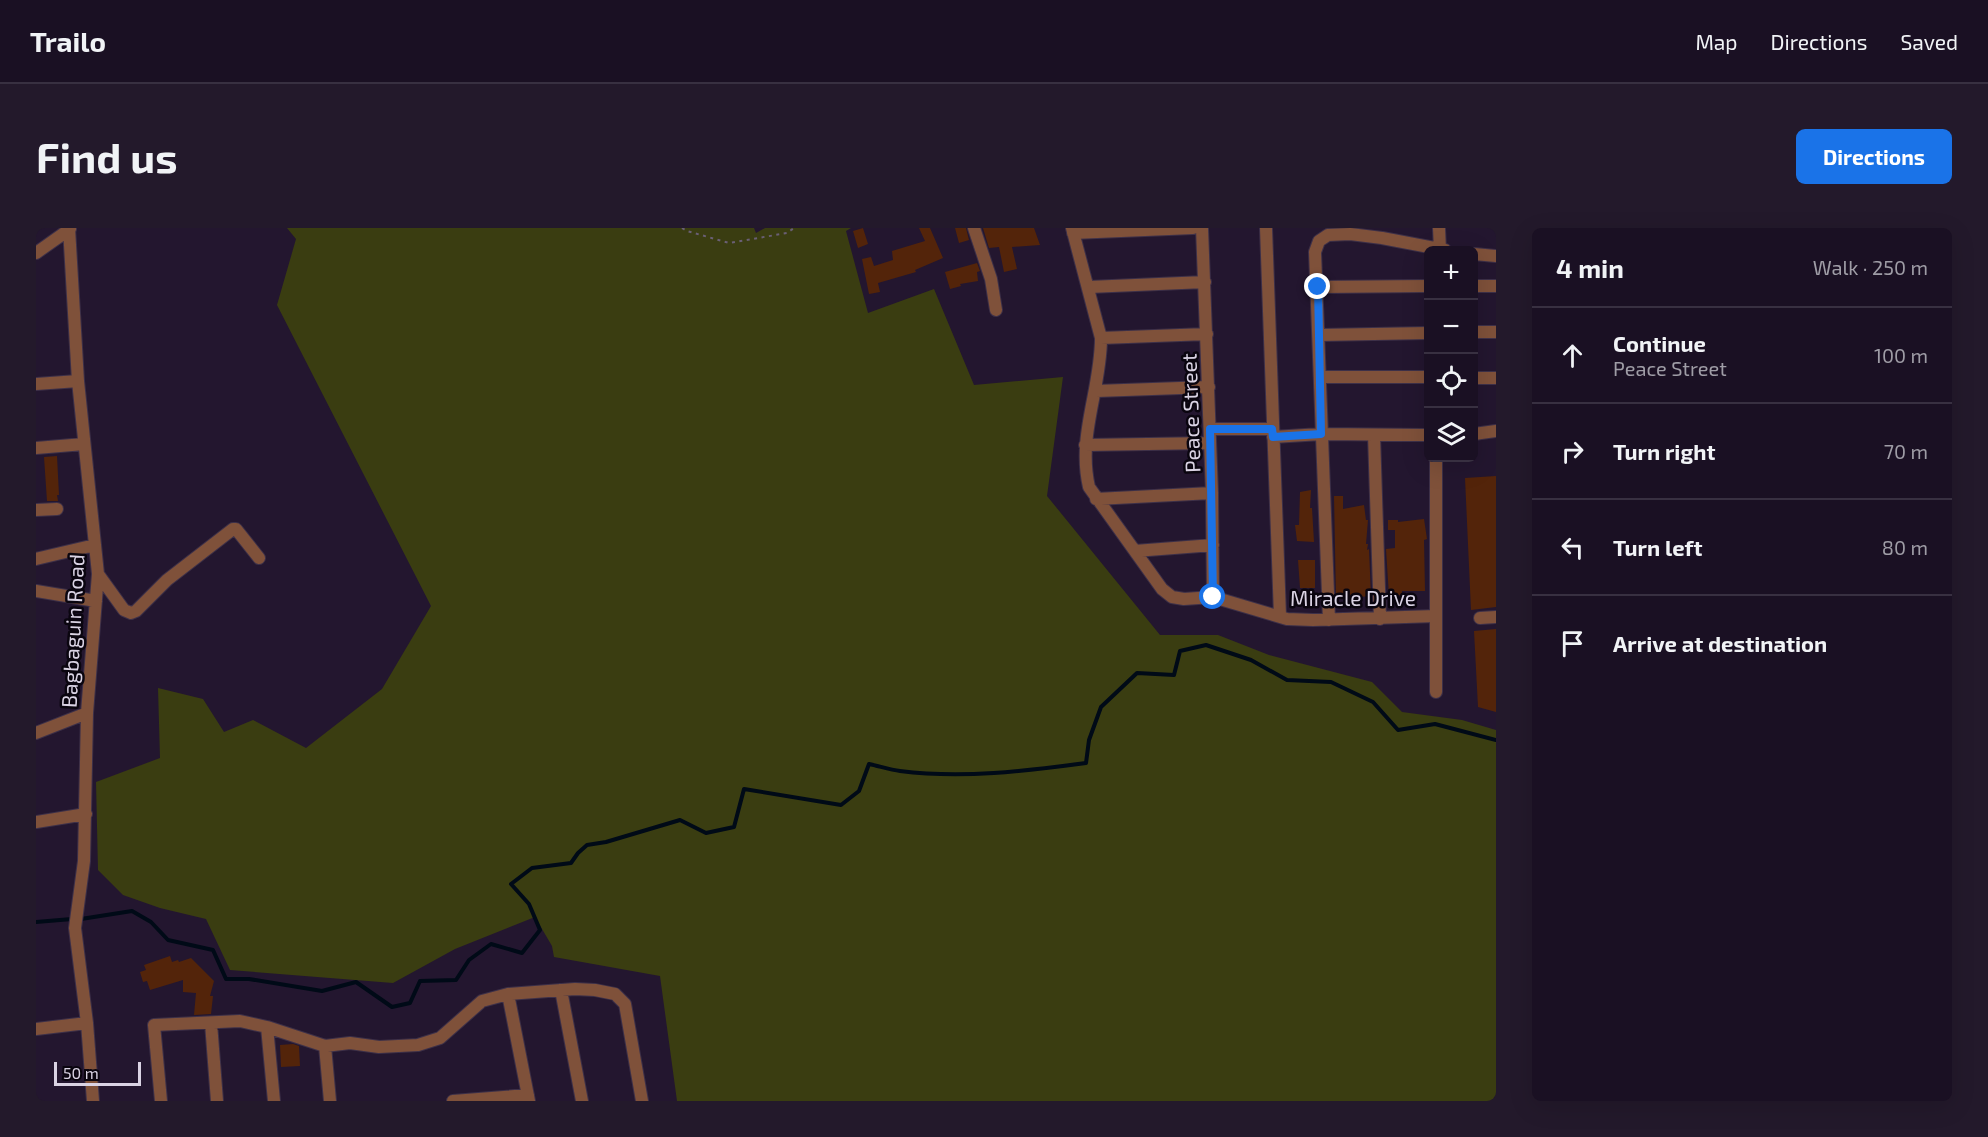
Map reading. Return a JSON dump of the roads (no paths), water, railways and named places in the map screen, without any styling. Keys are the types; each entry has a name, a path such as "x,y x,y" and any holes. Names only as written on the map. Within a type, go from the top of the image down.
{"street":[{"path":"36,254 70,228"},
{"name":"Bagbaguin Road","path":"70,228 78,381 98,574 87,713 84,861 75,928 87,1023 93,1101"},
{"path":"974,228 991,279 996,310"},
{"path":"1073,230 1192,228"},
{"name":"Peace Street","path":"1202,228 1214,545 1213,597"},
{"path":"1266,228 1280,616"},
{"path":"1439,228 1440,246"},
{"name":"Miracle Drive","path":"1073,230 1101,338 1096,391 1085,445 1085,470 1089,487 1162,589 1172,597 1184,599 1213,597 1287,619 1380,619 1436,616"},
{"path":"1329,620 1315,252 1319,241 1328,235 1350,234 1424,247"},
{"path":"1478,254 1496,256"},
{"path":"1089,287 1205,282"},
{"path":"1318,287 1424,286"},
{"path":"1478,286 1496,286"},
{"path":"1478,332 1496,332"},
{"path":"1319,335 1424,333"},
{"path":"1101,338 1207,334"},
{"path":"1320,377 1424,377"},
{"path":"1478,378 1496,378"},
{"path":"36,384 78,381"},
{"path":"1096,391 1209,387"},
{"path":"1210,429 1272,433 1424,435"},
{"path":"1478,433 1496,431"},
{"path":"1374,435 1380,619"},
{"path":"1085,445 1210,443"},
{"path":"36,448 84,444"},
{"path":"1436,462 1436,692"},
{"path":"1096,499 1212,493"},
{"path":"36,510 57,509"},
{"path":"98,574 124,610 131,613 136,611 167,580 233,529 236,529 259,558"},
{"path":"36,559 95,545"},
{"path":"1135,551 1214,545"},
{"path":"36,591 96,601"},
{"path":"1480,618 1496,617"},
{"path":"36,733 87,713"},
{"path":"36,822 86,814"},
{"path":"561,990 582,1101"},
{"path":"161,1101 154,1025 240,1021 267,1027 325,1046 350,1043 380,1047 418,1045 440,1038 482,1001 508,994 595,990 615,994 625,1004 642,1101"},
{"path":"453,1101 529,1098 508,994"},
{"path":"36,1029 87,1023"},
{"path":"211,1023 218,1101"},
{"path":"267,1027 273,1101"},
{"path":"325,1046 330,1101"}],"waterway":[{"path":"81,919 132,911 151,922 168,940 213,950 226,979 249,979 322,991 356,982 392,1007 410,1003 420,981 456,980 469,960 491,944 522,953 540,930 529,904 511,884 532,868 571,863 587,845 606,842 680,820 706,833 734,827 744,789 841,805 859,791 869,764 900,771 970,774 1086,763 1089,740 1101,707 1137,673 1174,675 1180,651 1206,645 1251,660 1287,680 1331,682 1373,702 1398,730 1435,724 1496,740"},
{"path":"36,922 72,919"}]}
